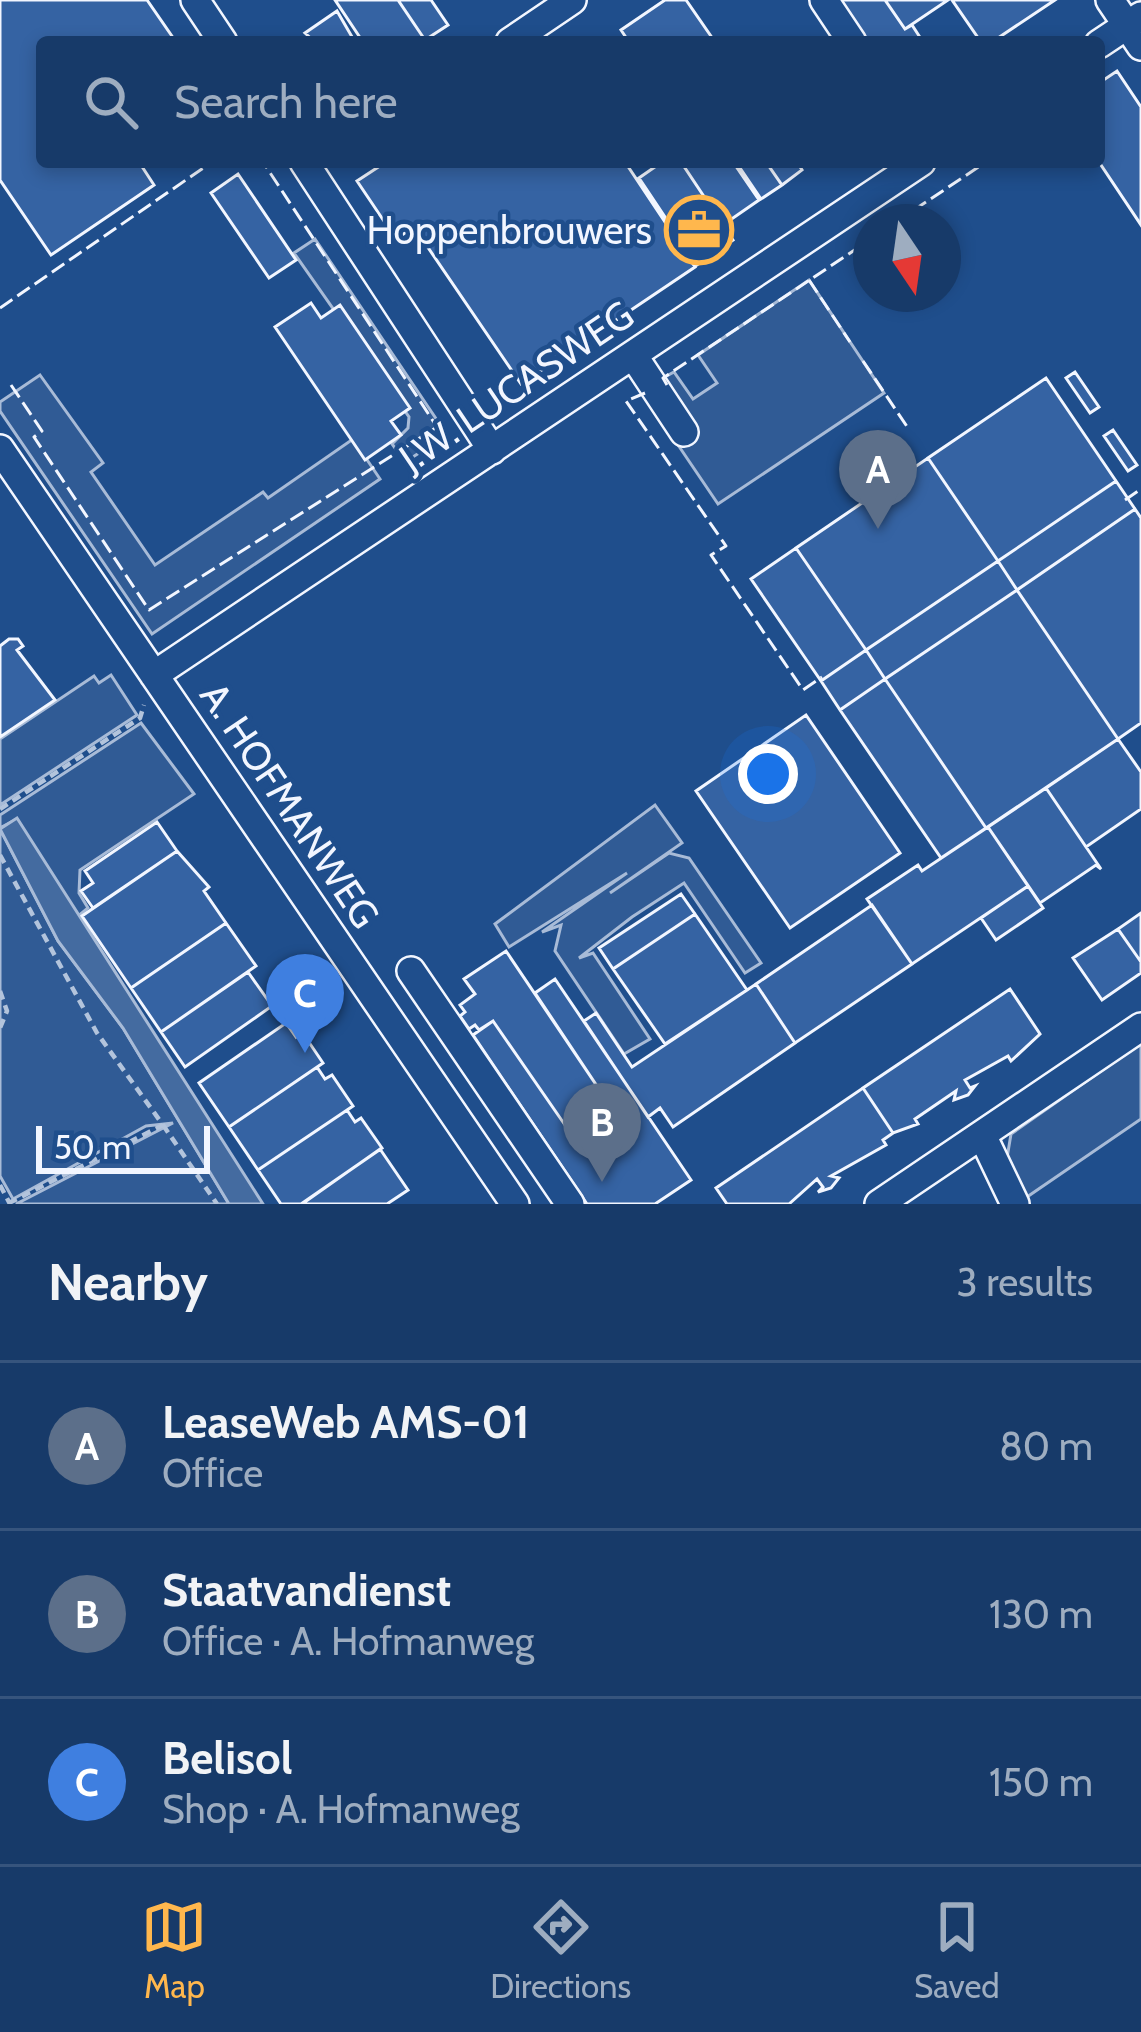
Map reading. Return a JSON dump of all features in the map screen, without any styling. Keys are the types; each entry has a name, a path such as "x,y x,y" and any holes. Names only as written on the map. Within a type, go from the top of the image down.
{"street":[{"path":"194,0 219,36"},
{"path":"519,36 572,0"},
{"path":"824,0 848,36"},
{"path":"1105,42 1136,30 1110,0"},
{"path":"318,168 492,450"},
{"name":"J.W. LUCASWEG","path":"154,675 912,168"},
{"path":"632,356 684,432"},
{"name":"A. HOFMANWEG","path":"0,449 514,1204"},
{"path":"411,971 570,1204"},
{"path":"879,1204 1141,1027"},
{"path":"982,1136 1016,1204"}],"path":[{"path":"0,809 140,718 154,675"},
{"path":"0,854 97,1033 217,1204"},
{"path":"0,991 7,1011 0,1028"},
{"path":"0,1185 10,1203 163,1125"}],"shaded area":[{"path":"315,239 443,429 444,437 405,462 392,444 408,428 409,417 294,253"},
{"path":"809,280 884,393 718,504 674,439 663,378 674,372 693,399 717,383 698,355"},
{"path":"40,375 103,463 91,472 155,565 263,492 268,498 353,439 380,479 152,634 0,411 0,402"},
{"path":"111,675 137,715 0,805 0,739 94,676 99,683"},
{"path":"141,723 194,794 80,870 79,893 88,908 77,917 17,819 0,828 0,815"},
{"path":"655,805 682,843 610,893 669,853 689,858 761,963 745,973 684,883 632,917 579,958 593,953 650,1039 624,1054 555,951 561,925 542,932 627,873 509,947 495,924"},
{"path":"17,818 263,1204 229,1204 123,1028 58,941 0,829"},
{"path":"0,829 58,941 123,1028 229,1204 16,1204 173,1123 146,1126 13,1199 0,1176"},
{"path":"1141,1043 1141,1119 1024,1199 1006,1164 1011,1134"}],"building":[{"path":"0,0 147,0 172,36 36,36 36,168 143,168 154,185 51,255 0,180"},
{"path":"335,0 398,0 422,36 359,36"},
{"path":"398,0 431,0 448,25 422,36"},
{"path":"665,0 686,0 711,36 625,36 621,30"},
{"path":"833,0 885,0 905,29 912,25 919,36 858,36"},
{"path":"885,0 948,0 905,29"},
{"path":"952,0 1055,0 1001,36 977,36"},
{"path":"337,11 352,36 308,36 305,33"},
{"path":"1117,71 1141,107 1141,225 1103,168 1105,79"},
{"path":"377,168 629,168 695,267 521,384 414,227 396,239 357,181"},
{"path":"653,168 685,168 733,240 697,265 639,178"},
{"path":"685,168 737,168 759,200 723,225"},
{"path":"740,168 770,168 782,185 761,199"},
{"path":"770,168 801,168 802,170 782,185"},
{"path":"238,174 296,260 269,278 211,193"},
{"path":"311,303 321,318 340,305 410,408 391,421 401,435 365,460 275,327"},
{"path":"1075,372 1099,407 1090,413 1066,378"},
{"path":"1046,378 1116,481 998,561 928,458"},
{"path":"1113,430 1137,465 1128,471 1104,436"},
{"path":"928,458 998,561 866,650 796,548"},
{"path":"1116,481 1135,509 1017,590 998,561"},
{"path":"1135,509 1141,518 1141,723 1118,739 1017,590"},
{"path":"796,548 866,650 821,681 751,579"},
{"path":"998,561 1017,590 885,679 866,650"},
{"path":"1017,590 1118,739 986,828 885,679"},
{"path":"18,639 23,646 17,650 55,700 0,737 0,646"},
{"path":"866,650 885,679 840,710 821,681"},
{"path":"885,679 986,828 941,858 840,710"},
{"path":"806,715 900,853 790,928 696,791"},
{"path":"1118,739 1141,772 1141,809 1086,847 1046,788"},
{"path":"1046,788 1101,869 1096,865 1040,903 988,827"},
{"path":"157,822 177,851 93,908 81,891 93,883 85,871"},
{"path":"988,827 1028,886 912,964 867,899 918,865 922,871"},
{"path":"177,851 209,887 204,891 226,923 131,988 82,916"},
{"path":"1028,886 1043,908 996,940 981,918"},
{"path":"681,894 695,914 613,969 599,948"},
{"path":"872,905 912,964 795,1043 756,984"},
{"path":"1141,913 1141,962 1118,929"},
{"path":"695,914 747,990 665,1044 613,969"},
{"path":"226,923 256,966 161,1032 131,988"},
{"path":"1118,929 1141,962 1141,973 1102,1000 1073,958"},
{"path":"506,951 605,1098 565,1125 493,1021 479,1030 475,1025 469,1029 460,1016 465,1012 460,1005 475,994 464,979"},
{"path":"248,972 272,1006 185,1067 161,1032"},
{"path":"555,979 691,1180 655,1204 587,1204 473,1035 493,1021 565,1125 605,1098 535,993"},
{"path":"756,984 795,1043 673,1127 660,1108 648,1117 584,1021 596,1013 632,1067"},
{"path":"1010,989 1040,1034 1011,1061 1008,1056 965,1080 970,1088 975,1086 968,1095 954,1100 956,1091 915,1119 918,1124 893,1133 863,1088"},
{"path":"286,1023 296,1037 302,1032 323,1063 229,1127 199,1083"},
{"path":"317,1067 325,1079 332,1075 353,1106 258,1170 229,1127"},
{"path":"863,1088 893,1133 883,1140 886,1145 831,1176 839,1178 831,1188 818,1192 823,1187 817,1179 789,1204 727,1204 716,1188"},
{"path":"347,1110 355,1122 361,1118 382,1148 301,1204 281,1204 258,1170"},
{"path":"380,1149 408,1190 387,1204 302,1204"}],"fence":[{"path":"0,308 203,168"},
{"path":"11,385 42,431 34,437 149,610 437,427 267,168"},
{"path":"923,204 977,168"},
{"path":"667,385 663,378 853,251"},
{"path":"809,280 850,342"},
{"path":"863,361 908,428"},
{"path":"645,393 626,401 726,546 711,555 803,690 822,677"},
{"path":"1125,500 1141,489"}],"place":[{"name":"Hoppenbrouwers","path":"699,230"},
{"name":"LeaseWeb AMS-01","path":"878,529"},
{"name":"Belisol","path":"305,1053"},
{"name":"Staatvandienst","path":"602,1182"}]}
